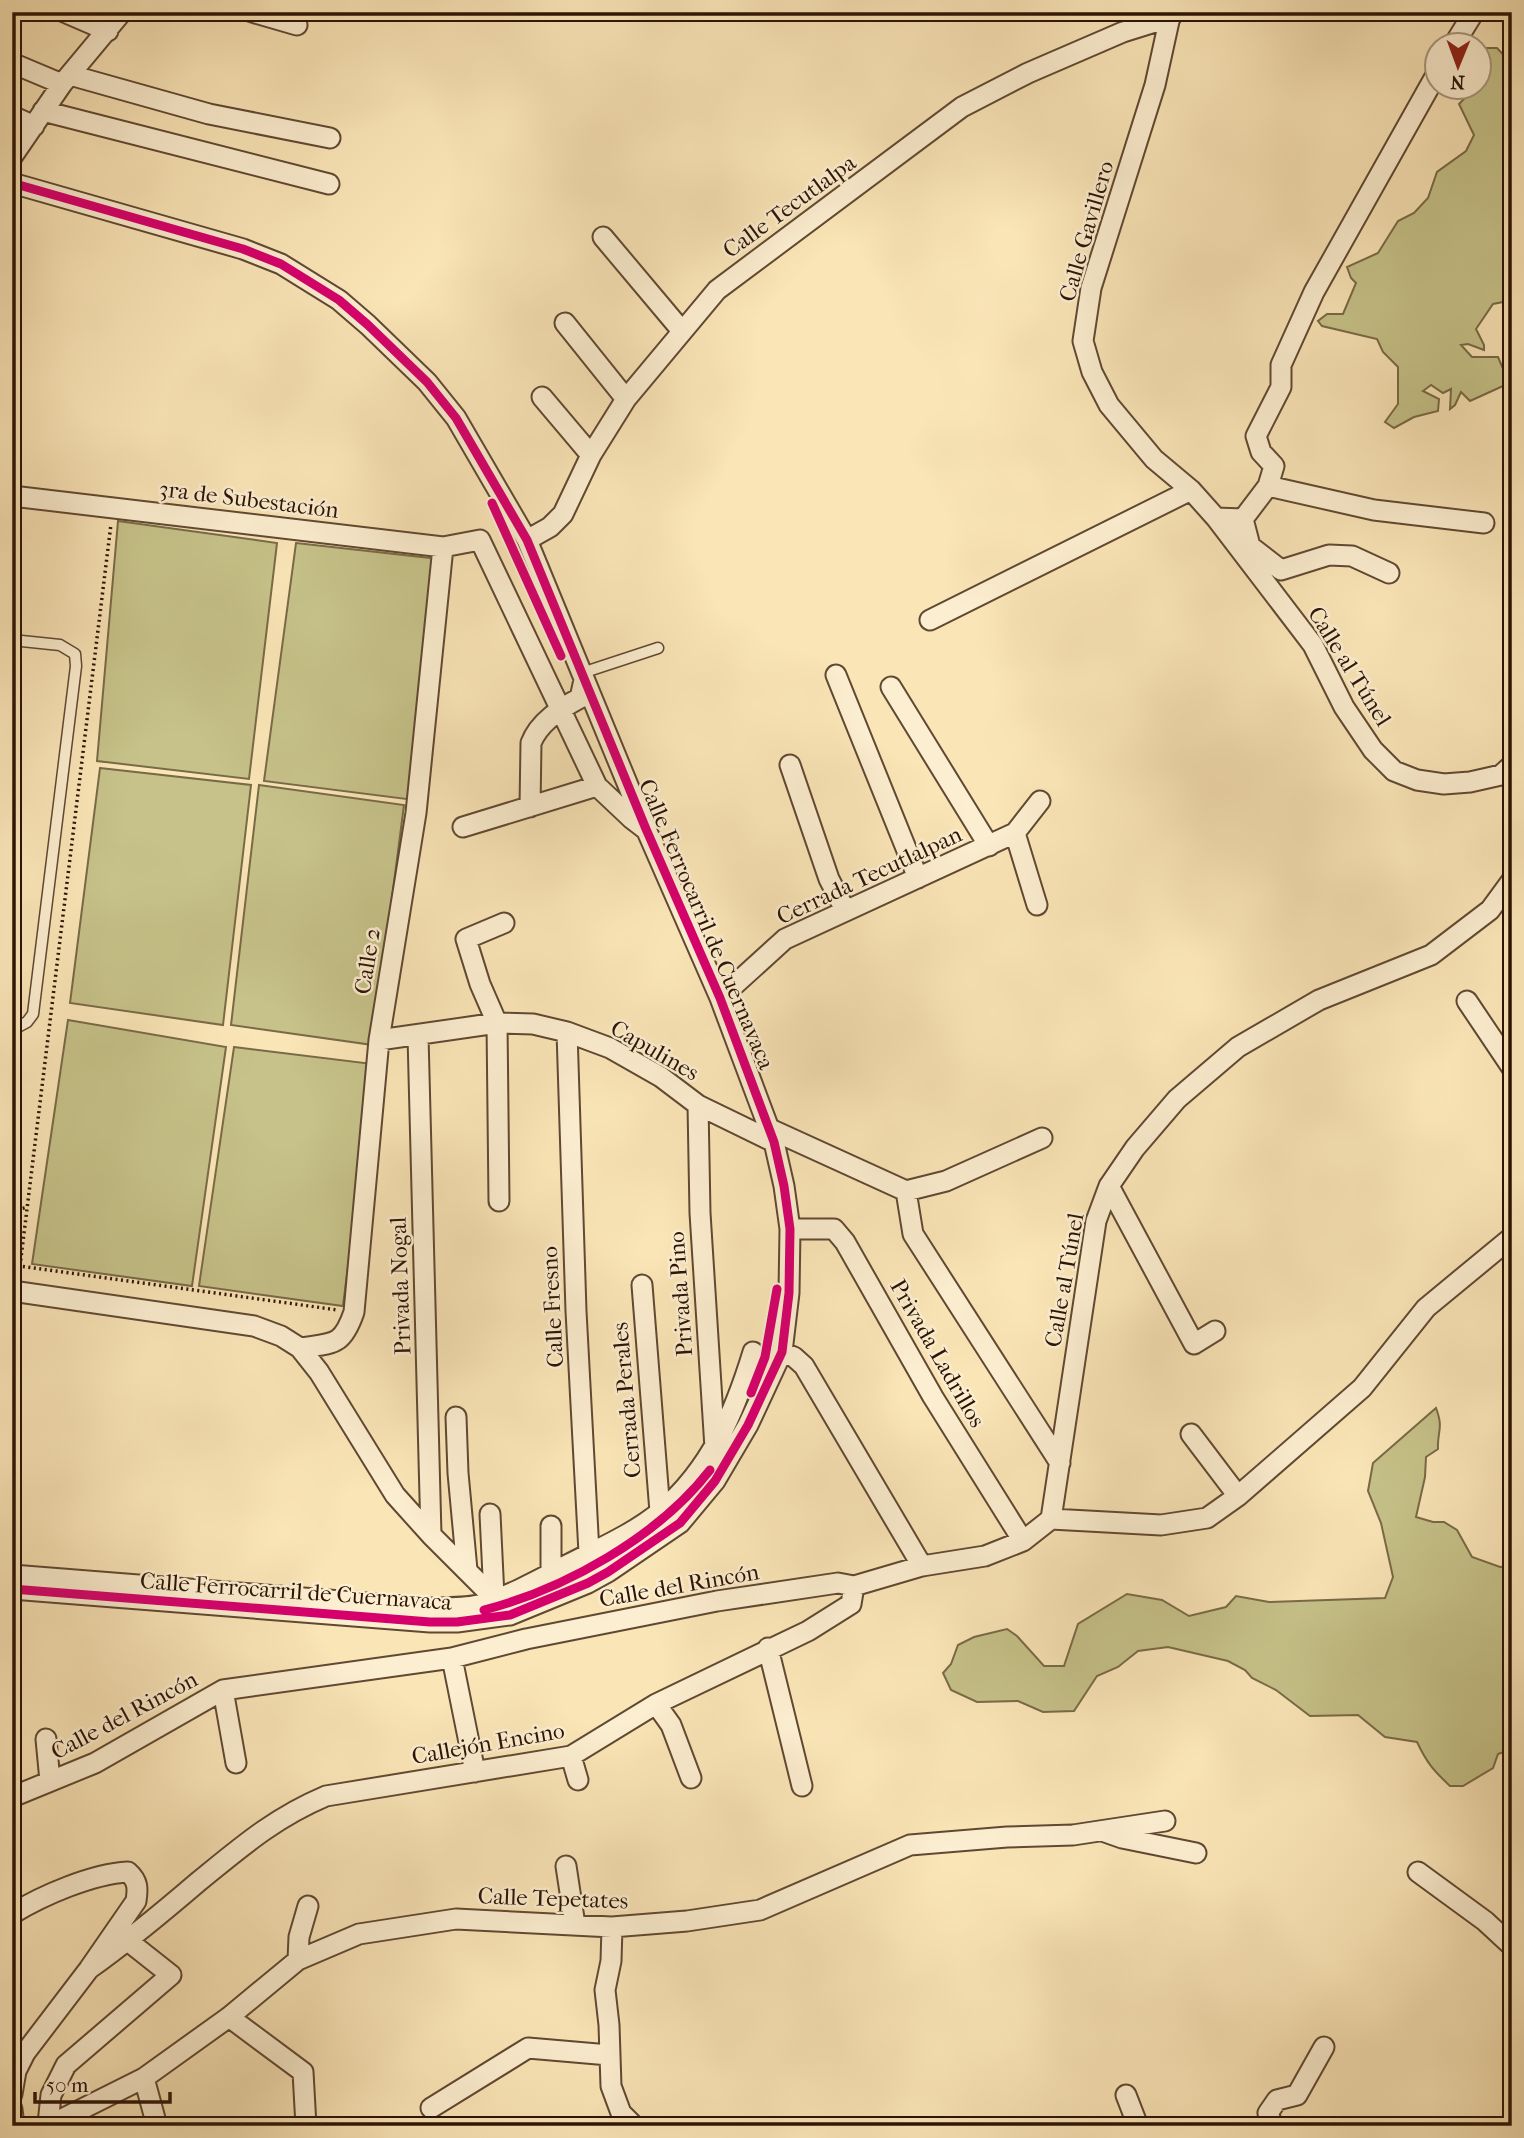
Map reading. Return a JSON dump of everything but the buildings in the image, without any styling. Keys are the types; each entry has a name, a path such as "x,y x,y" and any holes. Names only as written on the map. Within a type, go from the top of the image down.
{"street":[{"path":"64,12 108,30"},
{"path":"12,157 66,79 122,12"},
{"path":"252,12 298,24"},
{"path":"1462,32 1474,12"},
{"name":"Calle Tecutlalpa","path":"527,540 550,527 563,514 591,456 625,399 717,290 962,107 1028,73 1171,14"},
{"name":"Calle Gavillero","path":"1171,14 1155,85 1091,288 1083,341 1092,372 1109,405 1154,459 1191,490 1216,519"},
{"path":"12,63 209,114 330,138"},
{"path":"1243,519 1268,486 1274,467 1261,452 1256,436 1281,387 1280,365 1314,292 1422,101"},
{"path":"12,116 38,119 329,184"},
{"name":"Calle Ferrocarril de Cuernavaca","path":"12,183 243,249 281,264 339,300 369,324 427,382 456,418 527,540 646,829 720,998 772,1135 785,1186 790,1229 789,1293 782,1352 748,1424 715,1481 680,1522 608,1572 567,1592 510,1615 457,1622 430,1622 12,1589"},
{"path":"603,237 682,331"},
{"path":"565,323 625,399"},
{"path":"542,397 591,456"},
{"path":"1268,486 1374,510 1484,523"},
{"path":"930,620 1191,490"},
{"name":"3ra de Subestación","path":"12,496 443,547 480,540 559,709"},
{"path":"1216,519 1243,519"},
{"name":"Calle al Túnel","path":"1216,519 1313,645 1344,707 1373,750 1394,771 1417,780 1444,784 1501,775 1512,765"},
{"path":"1243,519 1250,546 1282,570 1329,555 1352,556 1389,573"},
{"name":"Calle 2","path":"300,1348 336,1342 348,1330 354,1312 379,1040 416,813 443,547"},
{"path":"836,675 918,878"},
{"path":"530,807 531,743 534,735 559,709 580,698 584,680"},
{"path":"891,687 989,846"},
{"path":"559,709 597,786 646,829"},
{"path":"790,765 829,879 845,910"},
{"path":"463,827 597,786"},
{"name":"Cerrada Tecutlalpan","path":"720,998 785,939 1015,833 1040,801"},
{"path":"1015,833 1038,905"},
{"name":"Calle al Túnel","path":"1051,1519 1096,1221 1109,1186 1135,1148 1177,1098 1238,1046 1319,1000 1431,955 1490,909 1512,880"},
{"path":"499,1201 497,1023 480,984 466,939 504,923"},
{"path":"1466,1001 1512,1068"},
{"name":"Capulines","path":"379,1040 497,1023 533,1024 567,1032 610,1048 661,1077 698,1105 772,1135"},
{"name":"Calle Fresno","path":"567,1032 576,1311 589,1553"},
{"name":"Privada Nogal","path":"418,1036 431,1535"},
{"name":"Privada Pino","path":"698,1105 699,1213 715,1481"},
{"path":"772,1135 906,1191 946,1181 1042,1138"},
{"path":"1109,1186 1194,1344 1215,1331"},
{"path":"906,1191 912,1234 1060,1463"},
{"name":"Privada Ladrillos","path":"790,1229 834,1229 845,1242 933,1397 1023,1541"},
{"path":"1051,1519 1161,1525 1208,1518 1238,1496 1362,1388 1426,1308 1512,1237"},
{"name":"Cerrada Perales","path":"642,1285 660,1512"},
{"path":"12,1291 254,1326 281,1335 300,1348 319,1372 395,1494 431,1535 495,1598 526,1639"},
{"name":"Calle Ferrocarril de Cuernavaca","path":"12,1575 429,1608 481,1604 551,1574 618,1539 660,1512 715,1447 740,1397 753,1352"},
{"path":"782,1352 794,1357 804,1367 922,1566"},
{"path":"456,1417 467,1570"},
{"path":"1191,1434 1238,1496"},
{"path":"490,1514 495,1598"},
{"name":"Calle del Rincón","path":"12,1797 95,1763 223,1690 452,1658 526,1639 717,1601 838,1583 854,1586 922,1566 985,1556 1023,1541 1051,1519"},
{"path":"551,1526 551,1574"},
{"path":"589,1553 596,1563 608,1572"},
{"name":"Callejón Encino","path":"89,1969 128,1941 264,1828 295,1809 326,1796 570,1756 656,1704 808,1631 851,1604 854,1586"},
{"path":"768,1648 802,1786"},
{"path":"452,1658 475,1772"},
{"path":"223,1690 236,1763"},
{"path":"656,1704 671,1725 691,1778"},
{"path":"46,1739 50,1781"},
{"path":"570,1756 578,1780"},
{"name":"Calle Tepetates","path":"48,2125 144,2078 229,2017 298,1960 359,1934 456,1919 612,1927 687,1921 760,1910 909,1845 1073,1835 1165,1821"},
{"name":"Calle Tepetates","path":"1100,1831 1196,1853"},
{"path":"566,1866 575,1925"},
{"path":"12,1914 26,1905 110,1873 128,1872 136,1879 138,1890 135,1901 89,1969 25,2053 16,2071 12,2094"},
{"path":"1418,1872 1485,1921 1512,1946"},
{"path":"298,1960 299,1937 308,1906"},
{"path":"612,1927 611,1961 605,1990 611,2086 621,2113 634,2126"},
{"path":"48,2125 51,2095 66,2065 171,1975 128,1941"},
{"path":"229,2017 303,2072 306,2126"},
{"path":"1273,2126 1268,2113 1277,2100 1297,2095 1324,2047"},
{"path":"431,2108 528,2048 608,2055"},
{"path":"144,2078 158,2126"},
{"path":"1126,2095 1138,2126"},
{"path":"12,2109 14,2126"}],"lane":[{"path":"12,640 60,645 75,654 76,666 33,1014 12,1030"},
{"path":"584,680 588,671 658,648"}],"path":[{"path":"20,1266 113,507"},
{"path":"12,1211 28,1207"},
{"path":"12,1265 354,1312"}],"shaded area":[{"path":"1492,48 1497,48 1512,64 1512,296 1493,304 1476,329 1484,350 1468,344 1461,345 1472,357 1498,357 1504,371 1503,386 1470,401 1461,392 1450,409 1451,389 1443,393 1431,385 1423,391 1439,399 1438,411 1414,417 1394,428 1385,422 1398,404 1398,367 1383,352 1377,339 1322,326 1318,321 1327,314 1343,314 1356,283 1347,267 1378,253 1398,221 1414,213 1428,198 1437,172 1466,151 1474,135 1459,104 1492,102"},
{"path":"118,521 277,543 249,779 97,761"},
{"path":"296,543 439,559 414,800 264,781"},
{"path":"100,768 251,785 223,1025 70,1003"},
{"path":"259,785 404,805 373,1045 231,1025"},
{"path":"68,1020 226,1047 192,1286 32,1264"},
{"path":"234,1047 373,1064 343,1306 199,1286"},
{"path":"1436,1408 1440,1425 1438,1449 1426,1457 1425,1477 1416,1517 1444,1522 1457,1530 1472,1557 1500,1567 1512,1566 1512,1749 1498,1754 1493,1768 1463,1786 1450,1786 1427,1761 1417,1742 1385,1737 1358,1715 1310,1716 1276,1690 1252,1678 1245,1670 1228,1661 1168,1647 1138,1651 1118,1667 1097,1676 1074,1711 1043,1712 1018,1701 977,1702 951,1690 943,1673 951,1664 958,1645 974,1637 1007,1629 1017,1636 1044,1666 1064,1666 1078,1624 1127,1594 1162,1600 1189,1616 1226,1607 1236,1596 1269,1602 1385,1598 1393,1577 1381,1523 1368,1491 1373,1463"}],"cycle path":[{"path":"12,183 243,249 281,264 339,300 368,325 427,382 456,418 527,540 646,829 720,998 774,1142 790,1229 789,1293 782,1352 748,1425 715,1481 680,1523 588,1583 510,1615 457,1622 12,1589"},
{"path":"492,503 561,656"},
{"path":"751,1393 765,1357 777,1289"},
{"path":"484,1610 546,1589 608,1557 664,1517 710,1470"}]}
